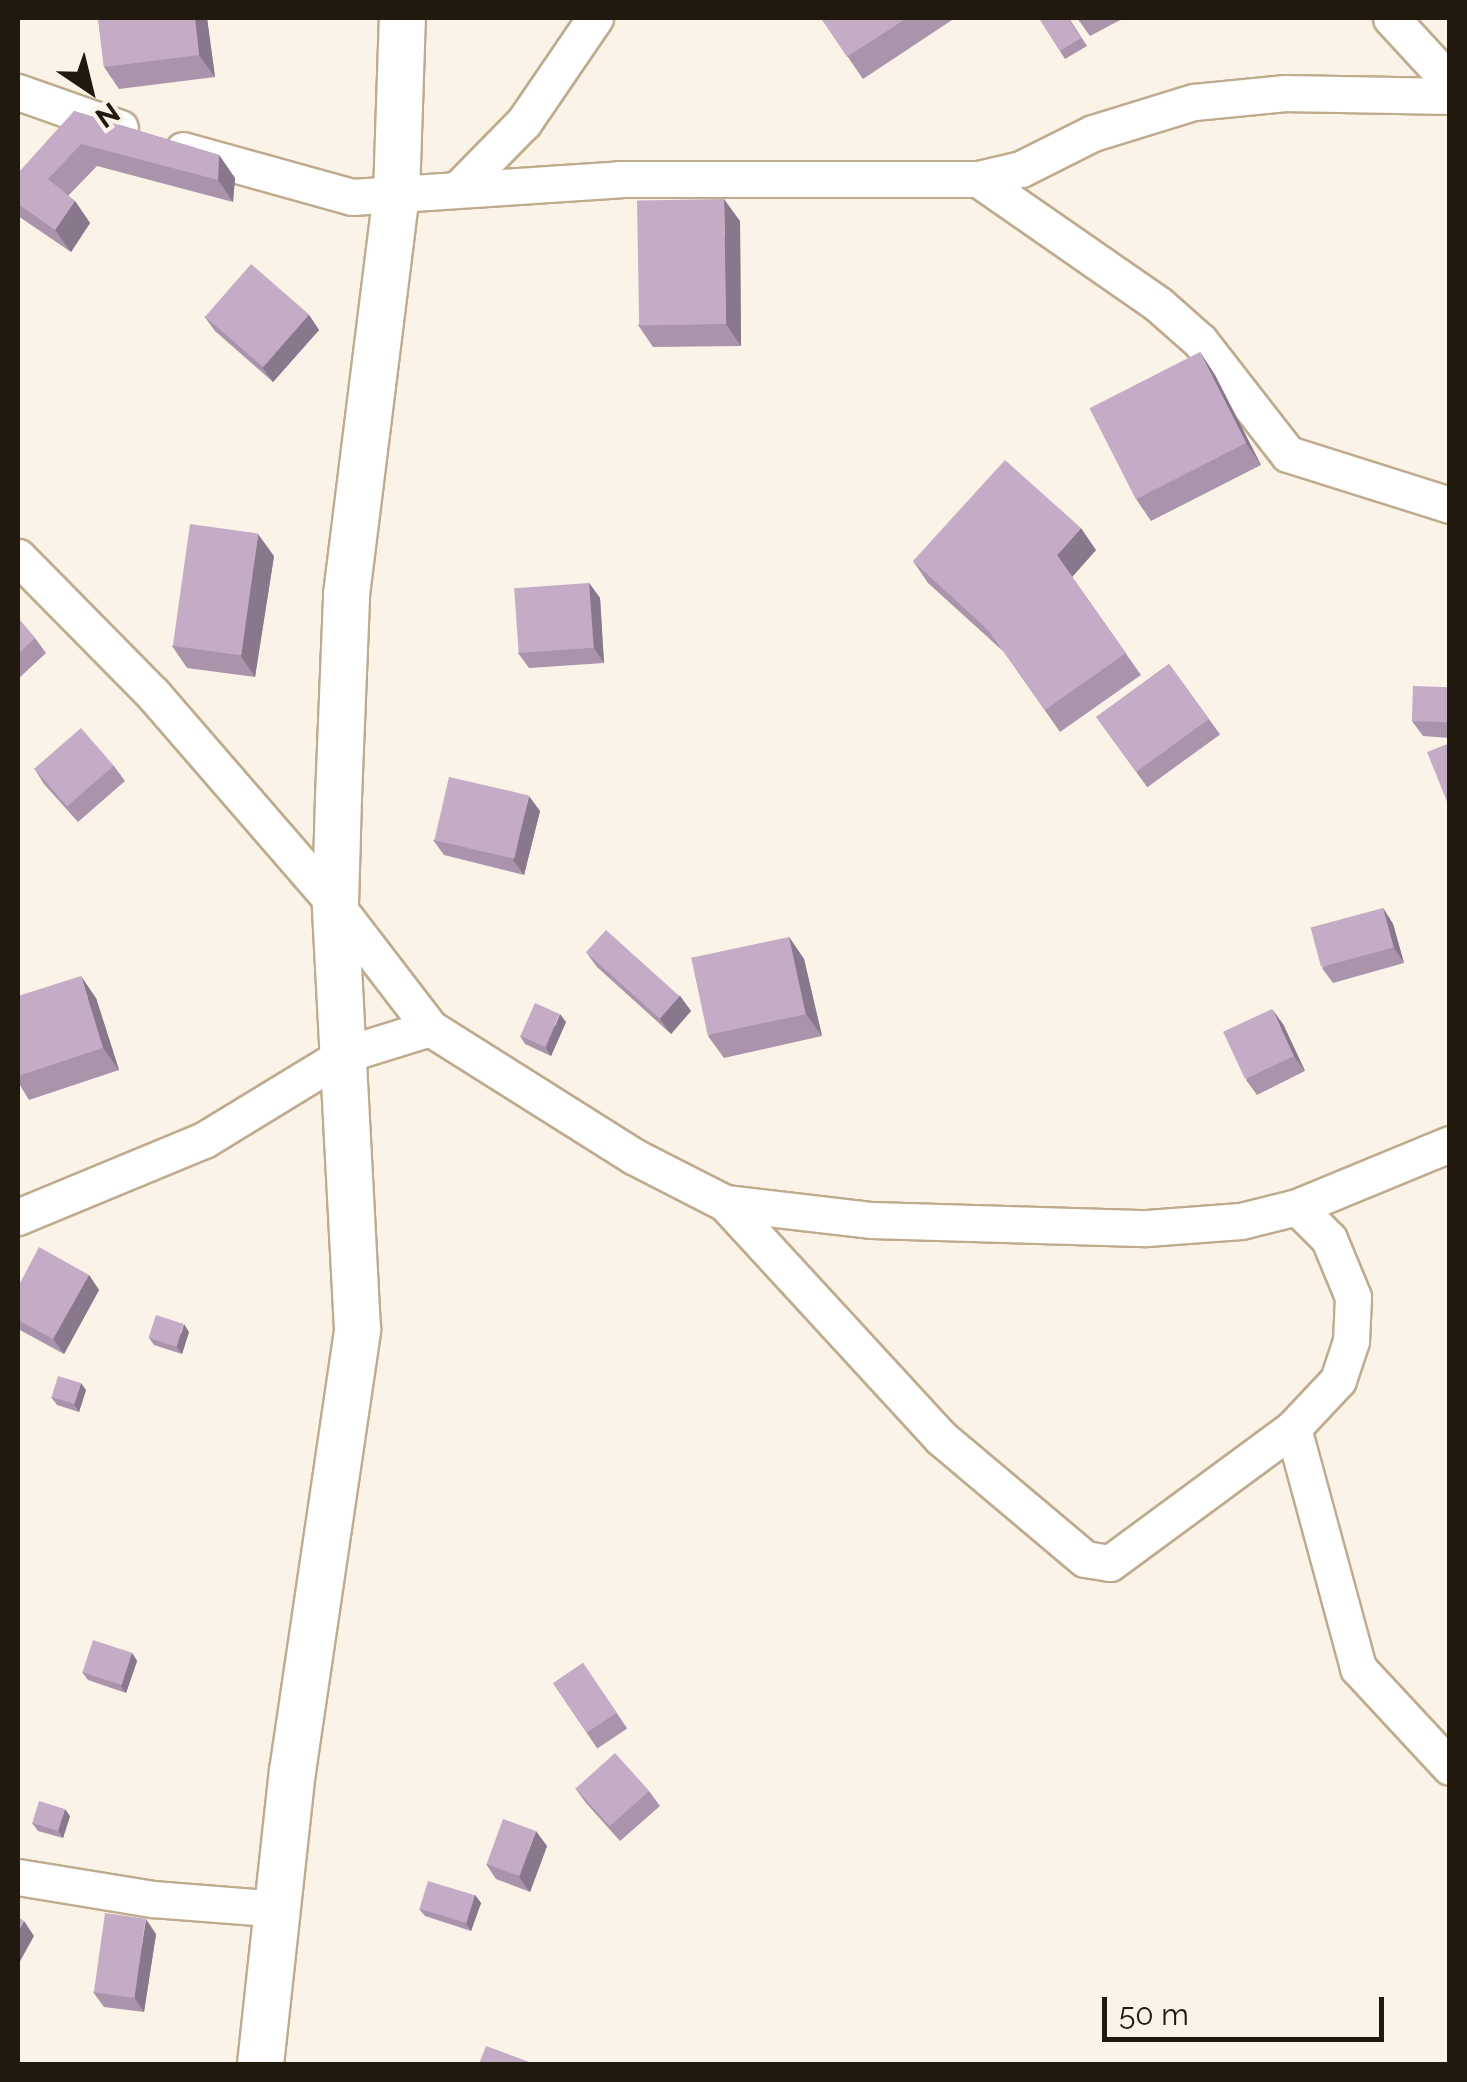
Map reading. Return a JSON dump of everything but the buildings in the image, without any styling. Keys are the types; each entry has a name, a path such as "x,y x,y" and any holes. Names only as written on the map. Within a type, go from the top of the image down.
{"street":[{"path":"260,2064 297,1734 357,1329 335,904 346,594 396,196 402,18"},
{"path":"461,186 524,122 595,18"},
{"path":"1392,18 1450,82"},
{"path":"18,92 239,170 352,197 396,196 461,186 620,179 978,179 1021,169 1093,134 1194,102 1286,93 1450,96"},
{"path":"978,179 1158,304 1200,342 1288,454 1450,504"},
{"path":"18,557 153,694 335,904 430,1028 633,1156 725,1203 940,1437 1085,1558 1110,1563 1136,1550 1293,1428 1338,1380 1351,1341 1353,1298 1329,1240 1297,1207"},
{"path":"18,1217 204,1140 343,1056 430,1028"},
{"path":"725,1203 872,1220 1078,1228 1242,1221 1297,1207 1450,1144"},
{"path":"1293,1428 1358,1668 1450,1766"},
{"path":"18,1877 153,1900 279,1909"}]}
